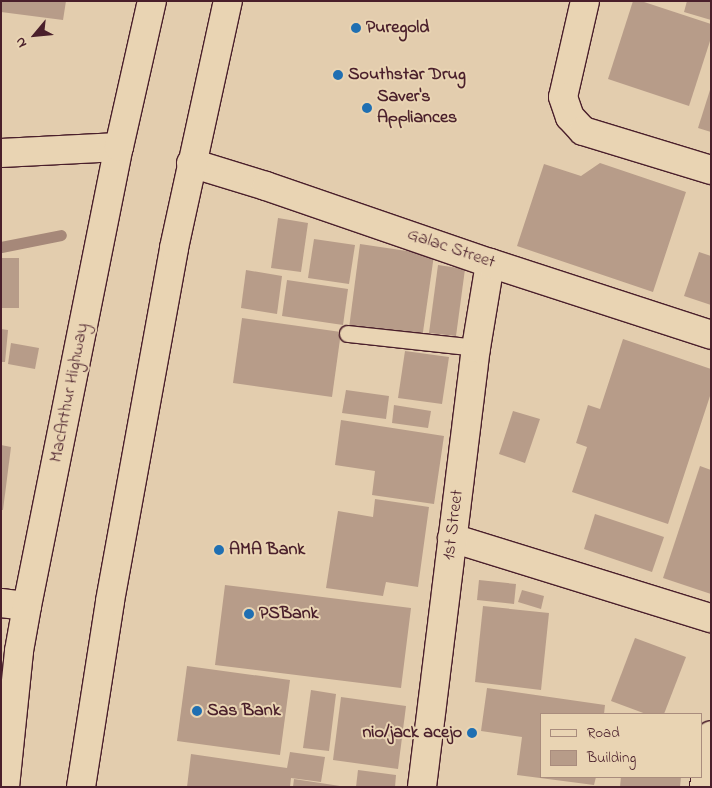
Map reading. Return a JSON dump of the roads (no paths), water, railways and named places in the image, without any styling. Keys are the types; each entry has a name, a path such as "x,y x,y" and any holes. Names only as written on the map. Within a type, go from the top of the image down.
{"main road":[{"name":"MacArthur Highway","path":"5,787 20,651 14,605 152,1"},
{"path":"81,787 110,601 191,163 228,1"},
{"path":"585,1 563,97 570,117 583,132 711,170"},
{"path":"1,153 119,147"},
{"name":"Galac Street","path":"191,163 266,186 490,263 711,335"},
{"name":"1st Street","path":"422,787 476,348 490,263"},
{"path":"452,538 711,618"},
{"path":"704,787 711,735"}],"lane":[{"path":"348,334 476,348"}],"waterway":[{"path":"1,247 61,235"}],"place":[{"name":"Puregold","path":"356,28"},
{"name":"Southstar Drug","path":"338,75"},
{"name":"Saver's Appliances","path":"367,108"},
{"name":"AMA Bank","path":"219,550"},
{"name":"PSBank","path":"249,614"},
{"name":"Sas Bank","path":"197,711"},
{"name":"nio/jack acejo","path":"472,733"}]}
